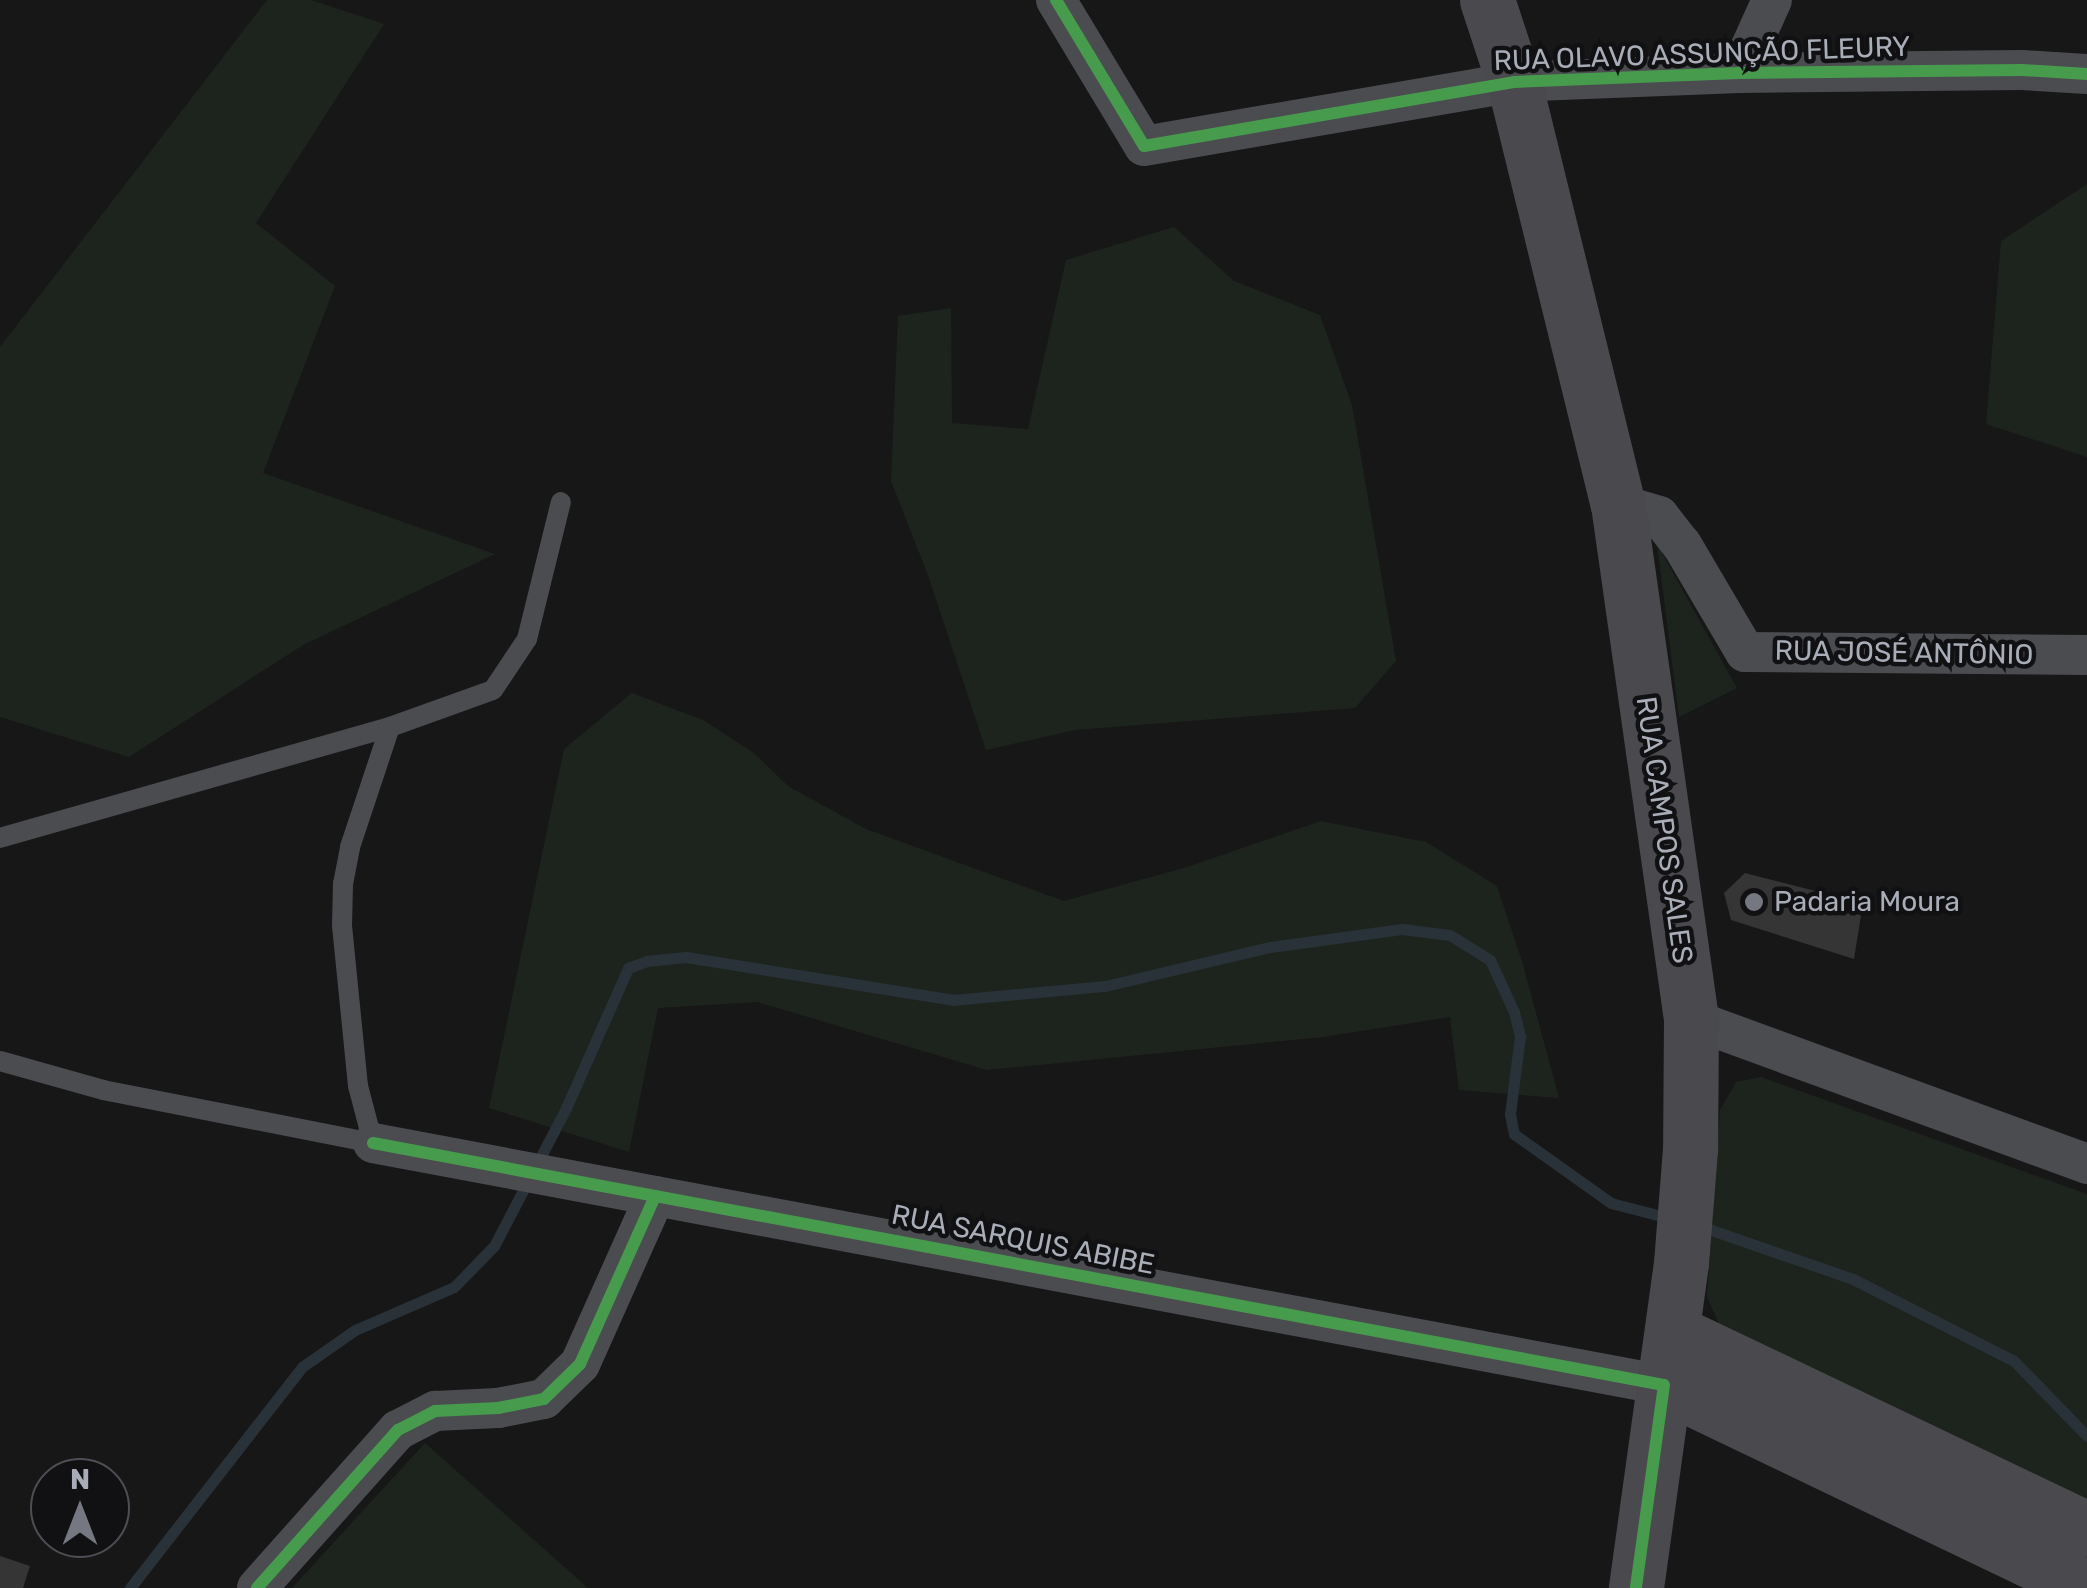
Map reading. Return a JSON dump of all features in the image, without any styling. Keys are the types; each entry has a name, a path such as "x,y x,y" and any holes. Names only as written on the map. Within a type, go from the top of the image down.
{"main road":[{"name":"RUA CAMPOS SALES","path":"1487,0 1514,82 1618,504 1691,1018 1690,1149 1681,1263 1636,1588"},
{"path":"1672,1331 2087,1529"},
{"path":"1664,1385 2070,1579"}],"street":[{"name":"RUA OLAVO ASSUNÇÃO FLEURY","path":"1056,0 1144,146 1514,82 1738,73 2022,70 2087,74"},
{"path":"1738,73 1772,0"},
{"name":"RUA JOSÉ ANTÔNIO","path":"1618,504 1659,516 1682,545 1745,652 2087,655"},
{"path":"1691,1018 2087,1164"},
{"name":"RUA SARQUIS ABIBE","path":"373,1143 1664,1385"},
{"path":"256,1588 398,1430 435,1412 498,1408 544,1398 580,1364 655,1196"}],"lane":[{"path":"0,838 390,727 493,690 527,639 561,502"},
{"path":"0,1061 103,1090 373,1143 358,1086 342,925 350,847 390,727"}],"shaded area":[{"path":"267,0 311,0 384,24 256,223 335,286 263,473 495,554 303,645 129,757 0,717 0,347"},
{"path":"2087,184 2087,457 1986,424 2001,241"},
{"path":"1174,227 1234,281 1320,315 1352,405 1396,661 1355,708 1075,730 986,750 928,575 891,481 898,316 951,308 952,423 1028,429 1066,260"},
{"path":"1657,544 1737,688 1679,717"},
{"path":"632,693 703,720 754,753 788,786 866,829 1064,901 1187,867 1321,821 1426,842 1497,886 1559,1098 1459,1090 1450,1017 1323,1037 987,1070 757,1002 658,1008 629,1152 489,1108 564,749"},
{"path":"1761,1077 2087,1194 2087,1514 1720,1326 1707,1297 1720,1110 1736,1082"},
{"path":"425,1443 588,1588 292,1588"}],"building":[{"path":"1745,873 1863,903 1854,959 1731,920 1724,893"},
{"path":"0,1556 30,1566 23,1588 0,1588"}],"waterway":[{"path":"130,1588 302,1367 355,1330 454,1287 494,1246 566,1108 628,968 647,961 686,957 953,1000 1105,986 1270,947 1402,929 1450,935 1490,960 1514,1012 1520,1036 1510,1114 1514,1134 1611,1203 1669,1218"},
{"path":"1697,1225 1853,1279 2014,1361 2087,1436"}],"cycle path":[{"path":"1056,0 1144,146 1514,82 1739,73 2022,70 2087,74"},
{"path":"373,1143 1664,1385 1636,1588"},
{"path":"257,1588 398,1430 435,1411 498,1408 544,1399 580,1364 655,1196"}],"place":[{"name":"Padaria Moura","path":"1754,902"}]}
